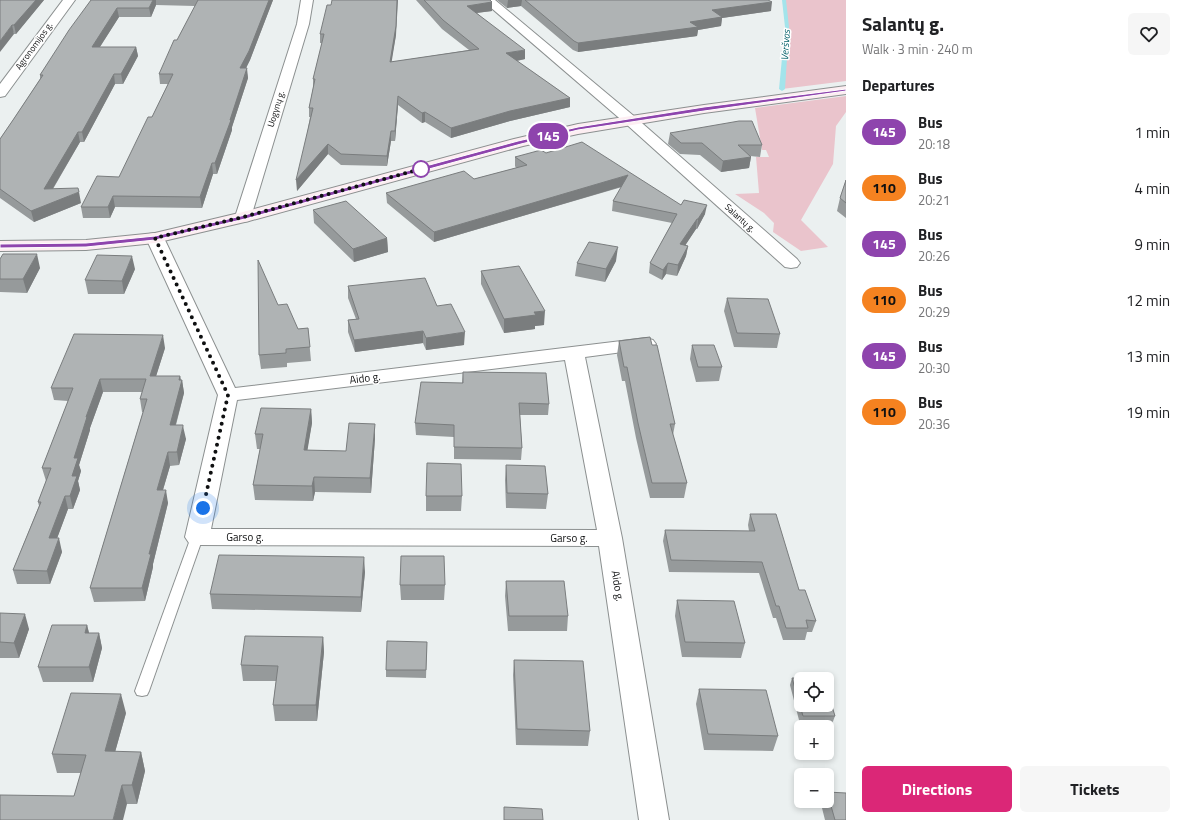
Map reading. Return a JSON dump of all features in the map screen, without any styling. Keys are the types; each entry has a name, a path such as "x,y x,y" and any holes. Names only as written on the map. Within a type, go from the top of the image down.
{"main road":[{"path":"0,246 86,245 155,238 243,217 520,142 578,129 630,120 846,90"}],"street":[{"name":"Agronomijos g.","path":"0,93 69,0"},
{"name":"Uogynų g.","path":"243,217 303,24 307,0"},
{"name":"Salantų g.","path":"488,0 630,120 791,263"},
{"path":"155,238 228,395 197,537"},
{"name":"Aido g.","path":"228,395 648,344"},
{"name":"Aido g.","path":"574,353 610,538 654,820"},
{"name":"Garso g.","path":"197,537 610,538"}],"lane":[{"path":"142,691 197,537"}],"shaded area":[{"path":"784,0 846,0 846,81 782,89 787,27"},
{"path":"846,96 846,112 836,126 833,164 801,220 828,247 801,251 773,232 774,223 764,213 735,194 759,193 756,157 769,157 766,150 762,150 755,108"}],"building":[{"path":"0,0 36,0 14,25 12,25 0,41"},
{"path":"91,0 153,0 149,8 117,8 92,47 136,47 121,74 114,74 82,132 78,132 44,189 78,188 79,192 31,211 0,189 0,139 43,75 40,75 69,30"},
{"path":"198,0 269,0 249,51 240,68 247,68 231,120 215,163 212,163 200,197 113,196 108,207 81,207 97,176 119,177 148,117 152,117 173,74 159,74 174,40 177,40"},
{"path":"332,0 397,0 396,26 390,62 479,49 443,20 424,0 490,0 492,2 467,6 525,50 506,53 570,98 510,111 451,128 425,112 422,113 398,96 395,131 391,131 387,156 341,154 328,144 296,180 313,108 309,108 315,79 313,79 324,34 320,34 327,5 331,5"},
{"path":"525,0 768,0 772,2 712,10 722,17 690,22 698,27 578,43"},
{"path":"739,121 752,121 762,145 738,145 751,157 723,161 702,143 681,143 670,133"},
{"path":"582,142 681,205 684,200 707,205 680,244 688,246 678,265 668,263 663,270 650,263 677,214 613,201 628,175 434,232 386,193 464,171 474,179 527,165 515,157 541,150 546,153"},
{"path":"846,180 846,203 840,198"},
{"path":"346,201 387,238 353,249 313,210"},
{"path":"589,242 618,247 606,269 577,263"},
{"path":"3,254 37,254 23,279 0,279 0,259"},
{"path":"97,255 132,256 122,281 85,280"},
{"path":"258,260 278,305 287,304 298,329 308,328 310,347 286,349 286,353 259,355"},
{"path":"519,266 545,311 534,312 536,315 504,319 481,271"},
{"path":"425,278 437,306 451,304 465,332 426,338 423,331 354,340 348,320 359,319 348,286"},
{"path":"727,298 768,299 780,334 737,333"},
{"path":"74,334 163,335 150,376 180,376 179,380 182,380 170,425 183,426 177,452 168,452 157,490 166,490 149,554 151,554 142,588 90,588 147,399 140,399 146,379 100,379 86,417 74,458 78,458 72,476 77,476 70,496 65,496 49,538 59,538 47,571 13,570 41,502 38,502 51,468 42,468 73,388 51,388"},
{"path":"650,337 652,345 657,345 675,424 670,424 687,483 652,483 627,367 624,367 619,341"},
{"path":"692,345 714,345 722,367 698,367"},
{"path":"463,372 546,373 549,404 519,403 522,448 454,447 454,425 415,423 421,382 463,383"},
{"path":"261,408 311,409 304,450 346,451 349,423 375,424 370,478 314,477 312,486 253,485 263,434 255,434"},
{"path":"427,463 461,464 462,496 426,496"},
{"path":"506,465 545,466 548,494 507,493"},
{"path":"750,514 776,514 799,590 805,590 816,621 806,620 808,628 786,628 779,606 776,606 762,562 671,560 665,530 755,531"},
{"path":"219,555 364,557 361,597 210,594"},
{"path":"401,556 444,556 445,585 400,585"},
{"path":"506,581 564,581 568,616 509,616"},
{"path":"677,600 734,601 745,643 685,642"},
{"path":"0,613 25,614 14,643 0,642"},
{"path":"52,625 87,625 85,633 99,633 89,667 38,667"},
{"path":"245,636 323,637 316,705 273,705 278,666 241,665"},
{"path":"387,641 427,642 426,670 386,670"},
{"path":"514,660 583,661 590,731 517,729"},
{"path":"699,689 766,690 778,736 708,734"},
{"path":"71,693 121,694 105,751 141,752 132,785 122,785 113,820 0,820 0,795 74,796 86,755 52,754"},
{"path":"802,712 834,712 835,716 803,716"},
{"path":"834,792 846,793 846,820 835,820 832,808 834,808"},
{"path":"504,807 542,809 543,820 504,820"}],"waterway":[{"name":"Veršvas","path":"782,89 787,27 784,0"}],"bus line":[{"name":"145","path":"0,246 86,245 155,238 243,217 520,142 578,129 704,109 846,90"}],"route":[{"path":"203,508 228,395 155,238 243,217 421,169"}]}
